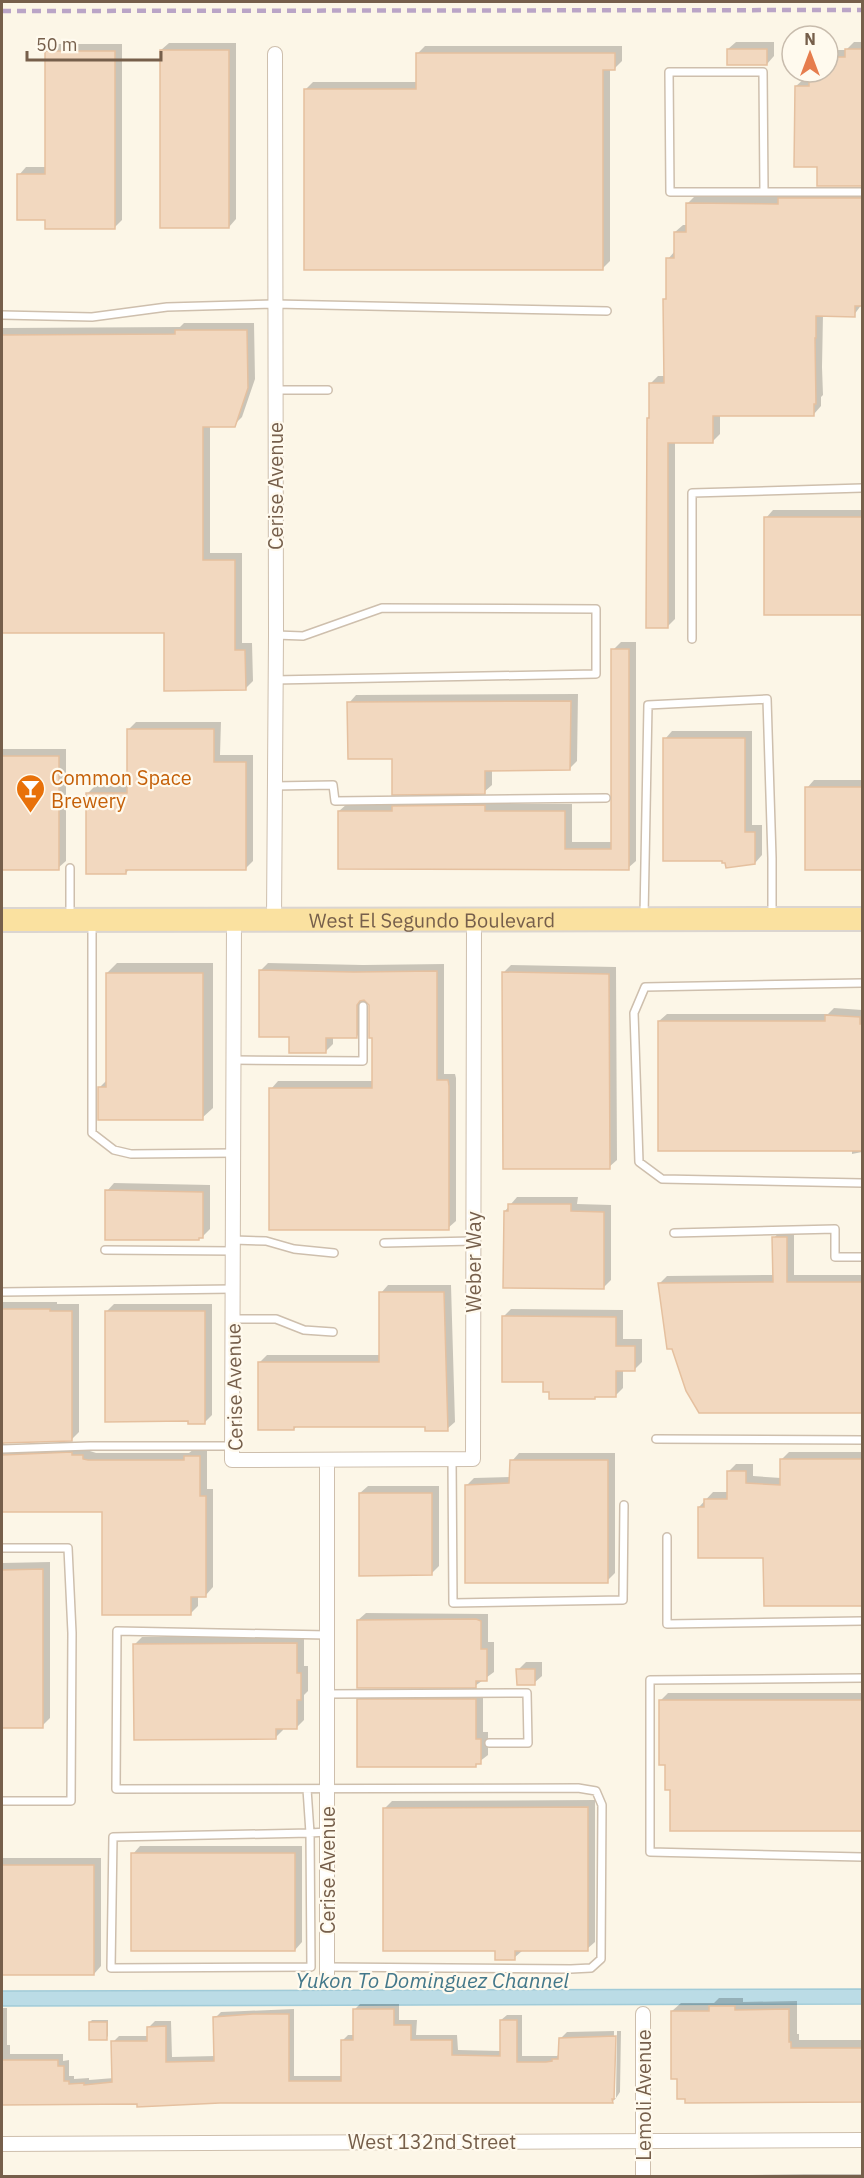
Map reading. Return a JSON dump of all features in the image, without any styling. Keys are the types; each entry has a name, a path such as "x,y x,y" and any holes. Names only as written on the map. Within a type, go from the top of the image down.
{"main road":[{"name":"West El Segundo Boulevard","path":"2,920 862,919"}],"street":[{"name":"Cerise Avenue","path":"274,918 275,54"},
{"name":"Cerise Avenue","path":"234,918 232,1460 327,1460 327,1973"},
{"name":"Weber Way","path":"327,1460 473,1459 474,919"},
{"name":"Lemoli Avenue","path":"643,2014 643,2176"},
{"name":"West 132nd Street","path":"2,2144 862,2140"}],"lane":[{"path":"764,192 763,72 669,72 670,192 764,192 862,192"},
{"path":"2,315 92,317 167,307 275,304 606,311"},
{"path":"275,390 328,390"},
{"path":"692,639 692,493 862,488"},
{"path":"274,680 596,674 596,609 382,608 303,636 276,635"},
{"path":"644,919 648,705 767,699 772,919"},
{"path":"274,786 333,785 335,801 606,798"},
{"path":"69,868 69,920"},
{"path":"92,920 92,1133 114,1150 131,1154 233,1154"},
{"path":"862,983 645,987 634,1013 639,1162 662,1179 862,1183"},
{"path":"233,1060 363,1061 363,1006"},
{"path":"674,1233 835,1229 835,1257 862,1257"},
{"path":"105,1250 233,1245 266,1241 294,1249 334,1253"},
{"path":"384,1243 473,1241"},
{"path":"2,1292 233,1289"},
{"path":"233,1319 276,1319 304,1330 333,1332"},
{"path":"656,1439 862,1440"},
{"path":"2,1449 90,1446 232,1446"},
{"path":"452,1459 453,1602 623,1600 624,1505"},
{"path":"667,1537 667,1624 862,1621"},
{"path":"2,1548 68,1548 72,1633 71,1801 2,1801"},
{"path":"327,1635 117,1631 116,1789 578,1788 596,1791 602,1805 601,1959 591,1968 327,1973"},
{"path":"862,1678 650,1680 650,1852 862,1857"},
{"path":"327,1694 527,1693 528,1743 489,1743"},
{"path":"307,1789 310,1833 311,1967 111,1968 113,1837 310,1833 327,1832"}],"water":[{"path":"862,1989 862,2004 2,2006 2,1991"}],"building":[{"path":"727,49 767,49 767,65 727,65"},
{"path":"845,49 862,49 862,186 817,186 817,167 794,167 795,86 840,84 840,57 845,57"},
{"path":"160,50 229,50 229,228 160,228"},
{"path":"45,51 115,51 115,229 45,229 45,220 17,220 17,174 45,174"},
{"path":"416,53 615,53 615,70 603,70 603,270 304,270 304,89 416,89"},
{"path":"778,198 862,198 862,306 855,306 855,317 816,316 814,416 713,416 713,443 668,443 668,628 646,628 647,418 649,418 649,383 664,383 663,299 666,299 666,258 674,258 674,232 686,232 686,203 778,204"},
{"path":"175,330 247,330 248,388 235,427 203,427 203,560 235,560 235,650 245,650 246,690 164,691 164,633 2,633 2,335 175,334"},
{"path":"764,517 862,517 862,615 764,615"},
{"path":"611,649 629,649 629,870 338,869 338,811 392,811 392,806 485,805 485,811 565,811 565,849 611,849"},
{"path":"571,701 570,770 485,771 485,794 392,795 392,759 348,759 347,702"},
{"path":"127,729 214,729 214,762 246,762 246,870 126,870 126,874 86,874 86,793 127,793"},
{"path":"663,738 745,738 745,832 755,832 755,864 726,868 722,861 663,861"},
{"name":"Common Space Brewery","path":"2,756 59,756 59,870 2,870"},
{"path":"805,787 862,787 862,870 805,870"},
{"path":"259,970 437,971 437,1080 448,1080 449,1086 449,1230 269,1230 269,1088 372,1088 372,1038 369,1038 369,1005 364,1000 357,1005 357,1038 326,1038 326,1053 289,1053 289,1037 259,1037"},
{"path":"502,972 609,974 610,1169 503,1169"},
{"path":"106,973 203,973 203,1120 98,1120 98,1087 106,1087"},
{"path":"825,1015 860,1017 860,1024 862,1024 862,1151 658,1151 658,1021 825,1021"},
{"path":"105,1190 203,1192 203,1238 199,1240 105,1240"},
{"path":"508,1204 571,1204 571,1211 604,1212 604,1289 503,1288 504,1211 508,1211"},
{"path":"772,1237 787,1237 787,1282 862,1282 862,1413 699,1413 686,1391 672,1349 667,1349 658,1283 773,1282"},
{"path":"379,1292 444,1292 448,1431 425,1431 425,1427 294,1427 294,1430 258,1430 258,1362 379,1362"},
{"path":"2,1309 72,1311 72,1441 2,1443"},
{"path":"105,1311 205,1311 205,1424 188,1424 188,1421 105,1422"},
{"path":"502,1316 616,1317 616,1346 635,1346 635,1371 616,1371 616,1397 595,1397 595,1399 549,1399 549,1392 543,1392 543,1382 502,1382"},
{"path":"72,1452 72,1455 83,1455 83,1459 88,1460 184,1460 184,1456 200,1456 200,1496 206,1496 206,1597 191,1597 191,1615 102,1615 102,1512 2,1512 2,1455"},
{"path":"780,1459 862,1459 862,1606 764,1606 763,1558 698,1558 698,1507 704,1507 704,1499 727,1499 727,1471 746,1471 746,1483 780,1485"},
{"path":"510,1460 608,1460 608,1583 465,1583 465,1485 509,1483"},
{"path":"359,1493 432,1493 432,1575 359,1576"},
{"path":"43,1569 43,1728 2,1728 2,1570"},
{"path":"476,1619 481,1621 481,1649 487,1649 487,1681 476,1681 476,1688 357,1688 357,1620"},
{"path":"297,1643 297,1673 301,1673 301,1700 297,1700 297,1729 276,1729 276,1739 134,1740 133,1644"},
{"path":"516,1669 535,1669 535,1685 517,1685"},
{"path":"357,1699 476,1699 476,1739 481,1739 481,1764 476,1764 476,1767 357,1767"},
{"path":"659,1700 862,1700 862,1831 670,1831 670,1790 665,1790 665,1765 659,1765"},
{"path":"588,1807 588,1951 515,1951 515,1960 495,1960 495,1951 383,1951 383,1808"},
{"path":"131,1853 295,1853 295,1951 131,1951"},
{"path":"2,1865 94,1865 94,1975 2,1975"},
{"path":"709,2006 735,2006 735,2010 789,2009 791,2048 862,2048 862,2102 685,2103 685,2099 677,2099 677,2079 671,2079 671,2011 709,2011"},
{"path":"353,2009 394,2009 394,2025 411,2025 411,2040 452,2040 452,2055 500,2056 500,2020 517,2020 517,2062 546,2062 558,2059 559,2038 616,2036 613,2103 220,2103 137,2107 137,2104 2,2105 2,2060 58,2060 58,2066 64,2066 64,2081 69,2081 69,2084 112,2082 111,2041 147,2041 147,2027 166,2026 166,2062 214,2061 213,2017 253,2014 289,2014 289,2081 341,2081 341,2040 353,2040"},
{"path":"89,2022 107,2022 107,2040 89,2040"}],"railway":[{"path":"2,11 862,10"}],"place":[{"name":"Common Space Brewery","path":"30,814"}],"water label":[{"name":"Yukon To Dominguez Channel","path":"432,1980"}]}
